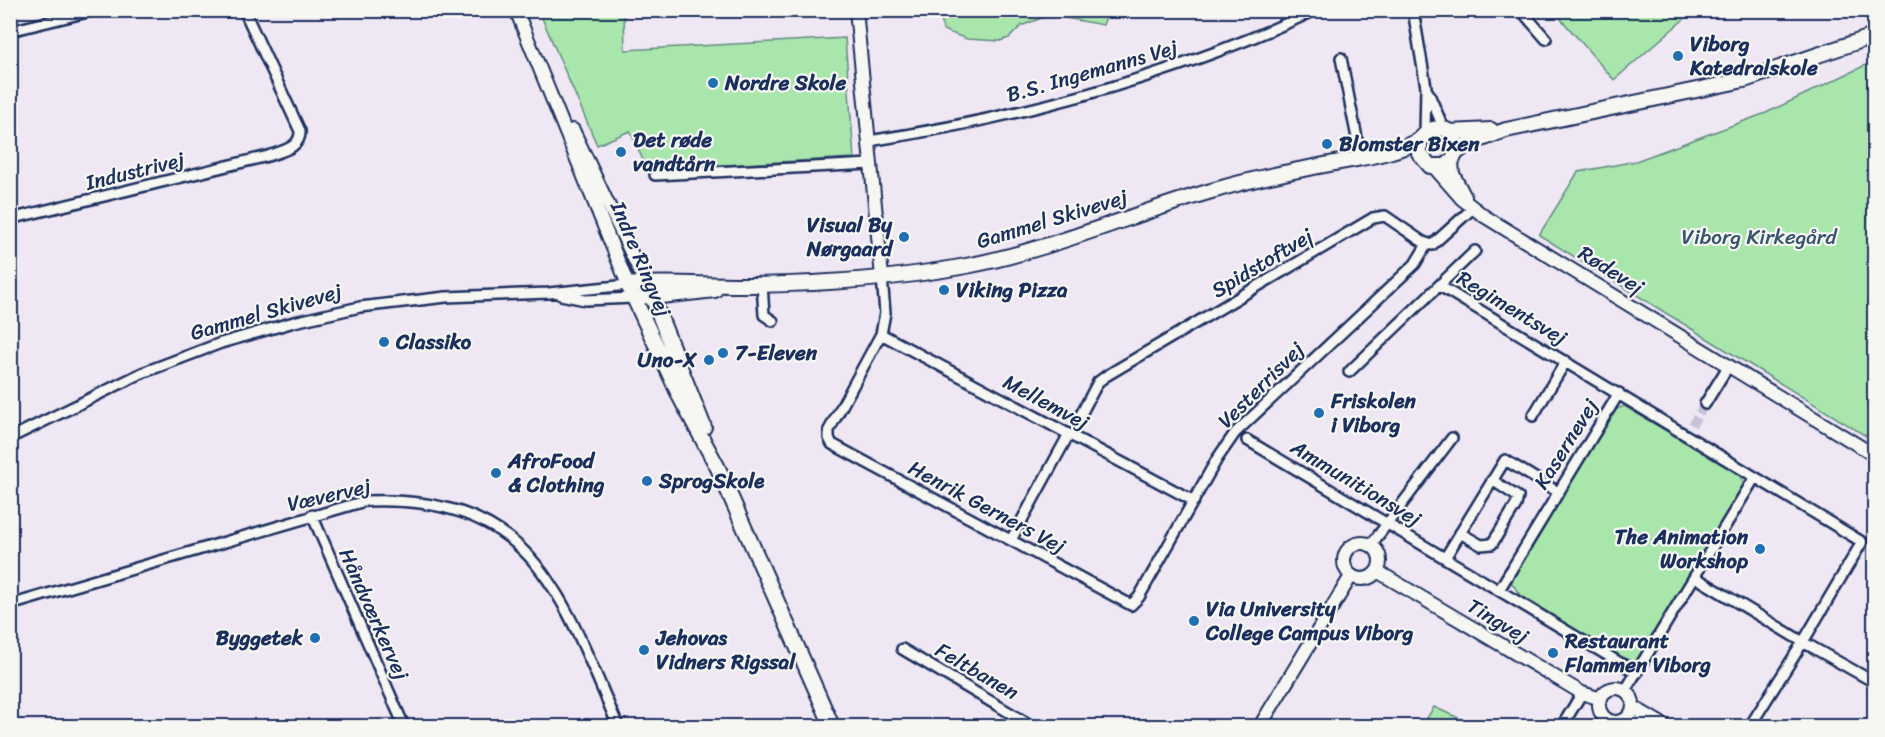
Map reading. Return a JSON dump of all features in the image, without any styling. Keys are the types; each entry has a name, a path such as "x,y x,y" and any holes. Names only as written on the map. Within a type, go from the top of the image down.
{"main road":[{"path":"1506,130 1447,131 1434,129 1423,136 1418,148 1421,158 1434,167 1445,166 1468,144 1506,130 1744,80 1875,36"},
{"path":"1447,131 1456,141 1454,157"},
{"name":"Gammel Skivevej","path":"652,297 755,285 882,277 1002,258 1209,191 1378,155 1423,136"},
{"name":"Gammel Skivevej","path":"1378,155 1421,158"},
{"name":"Gammel Skivevej","path":"631,291 646,284 675,281 755,285"},
{"name":"Indre Ringvej","path":"631,291 681,399 718,468 832,726"},
{"name":"Indre Ringvej","path":"652,297 692,394 718,468"}],"street":[{"path":"10,31 96,10"},
{"name":"Industrivej","path":"10,219 268,156 296,145 301,138 300,131 244,10"},
{"name":"Indre Ringvej","path":"516,10 631,291"},
{"path":"856,10 885,313 881,334"},
{"name":"B.S. Ingemanns Vej","path":"869,141 1037,109 1121,85 1250,41 1316,10"},
{"path":"1413,10 1426,87 1423,136"},
{"path":"1521,10 1546,39"},
{"path":"1341,57 1361,158"},
{"name":"Indre Ringvej","path":"538,60 652,297"},
{"path":"1426,87 1447,131"},
{"name":"Rødevej","path":"1454,157 1454,174 1473,208"},
{"path":"655,175 871,164"},
{"name":"Rødevej","path":"1434,167 1473,208 1875,455"},
{"path":"1427,244 1437,242 1473,208"},
{"name":"Spidstoftvej","path":"1078,418 1098,382 1106,375 1373,218 1379,216 1389,218 1427,244"},
{"name":"Vesterrisvej","path":"1131,605 1139,597 1235,433 1415,264 1427,244"},
{"name":"Regimentsvej","path":"1349,372 1475,251"},
{"path":"755,285 764,315 773,321"},
{"name":"Regimentsvej","path":"1440,286 1619,393"},
{"name":"Gammel Skivevej","path":"549,294 585,300 631,291"},
{"name":"Gammel Skivevej","path":"10,438 142,373 221,343 294,322 360,307 446,297 631,291 652,297"},
{"name":"Mellemvej","path":"881,334 1194,501"},
{"name":"Henrik Gerners Vej","path":"881,334 834,419 829,438 832,444 1131,605"},
{"name":"Regimentsvej","path":"1533,416 1566,361"},
{"path":"1705,404 1729,365"},
{"name":"Kasernevej","path":"1499,590 1619,393 1689,430 1755,477 1862,542 1803,642"},
{"path":"1011,540 1069,434"},
{"path":"1371,545 1386,522 1452,438"},
{"name":"Ammunitionsvej","path":"1248,440 1637,673"},
{"path":"1445,558 1505,460 1558,492"},
{"path":"1625,691 1755,477"},
{"path":"1460,533 1481,545 1492,544 1516,505 1518,497 1492,480"},
{"name":"Vævervej","path":"10,605 365,501 403,500 437,504 465,512 498,529 518,544 552,584 568,611 618,726"},
{"name":"Håndværkervej","path":"312,515 404,726"},
{"path":"1355,544 1371,545 1380,560 1377,571 1365,579 1351,576 1344,567 1346,552 1355,544"},
{"name":"Tingvej","path":"1377,571 1582,693 1600,699"},
{"path":"1260,726 1351,576"},
{"path":"1695,577 1875,682"},
{"path":"1750,726 1803,642"},
{"name":"Feltbanen","path":"902,649 1032,726"},
{"path":"1626,719 1633,707 1631,698 1625,691 1608,690 1600,699 1599,709 1604,718 1613,722 1626,719 1643,726"},
{"path":"1562,726 1582,693"},
{"path":"1633,707 1665,726"}],"green space":[{"path":"940,10 1108,11 1103,25 1049,15 1021,26 1009,38 1000,41 967,39 943,30"},
{"name":"Nordre Skole","path":"539,11 624,11 625,50 845,38 854,158 647,169 630,131 597,145"},
{"path":"1554,11 1689,11 1691,13 1614,80"},
{"name":"Viborg Kirkegård","path":"1874,61 1874,441 1539,235 1578,172 1636,161 1766,113"},
{"path":"1624,406 1741,475 1744,485 1642,655 1633,661 1622,658 1520,595 1511,582 1615,410"},
{"path":"1434,707 1476,726 1422,726"}],"tunnel":[{"path":"1692,425 1705,404"}],"place":[{"name":"Viborg Katedralskole","path":"1678,56"},
{"name":"Nordre Skole","path":"713,83"},
{"name":"Blomster Bixen","path":"1327,144"},
{"name":"Det røde vandtårn","path":"621,152"},
{"name":"Visual By Nørgaard","path":"904,237"},
{"name":"Viking Pizza","path":"944,290"},
{"name":"Classiko","path":"384,342"},
{"name":"7-Eleven","path":"723,353"},
{"name":"Uno-X","path":"709,360"},
{"name":"Friskolen i Viborg","path":"1319,413"},
{"name":"AfroFood & Clothing","path":"496,473"},
{"name":"SprogSkole","path":"647,481"},
{"name":"The Animation Workshop","path":"1760,549"},
{"name":"Via University College Campus Viborg","path":"1194,621"},
{"name":"Byggetek","path":"315,638"},
{"name":"Jehovas Vidners Rigssal","path":"644,650"},
{"name":"Restaurant Flammen Viborg","path":"1553,653"}]}
